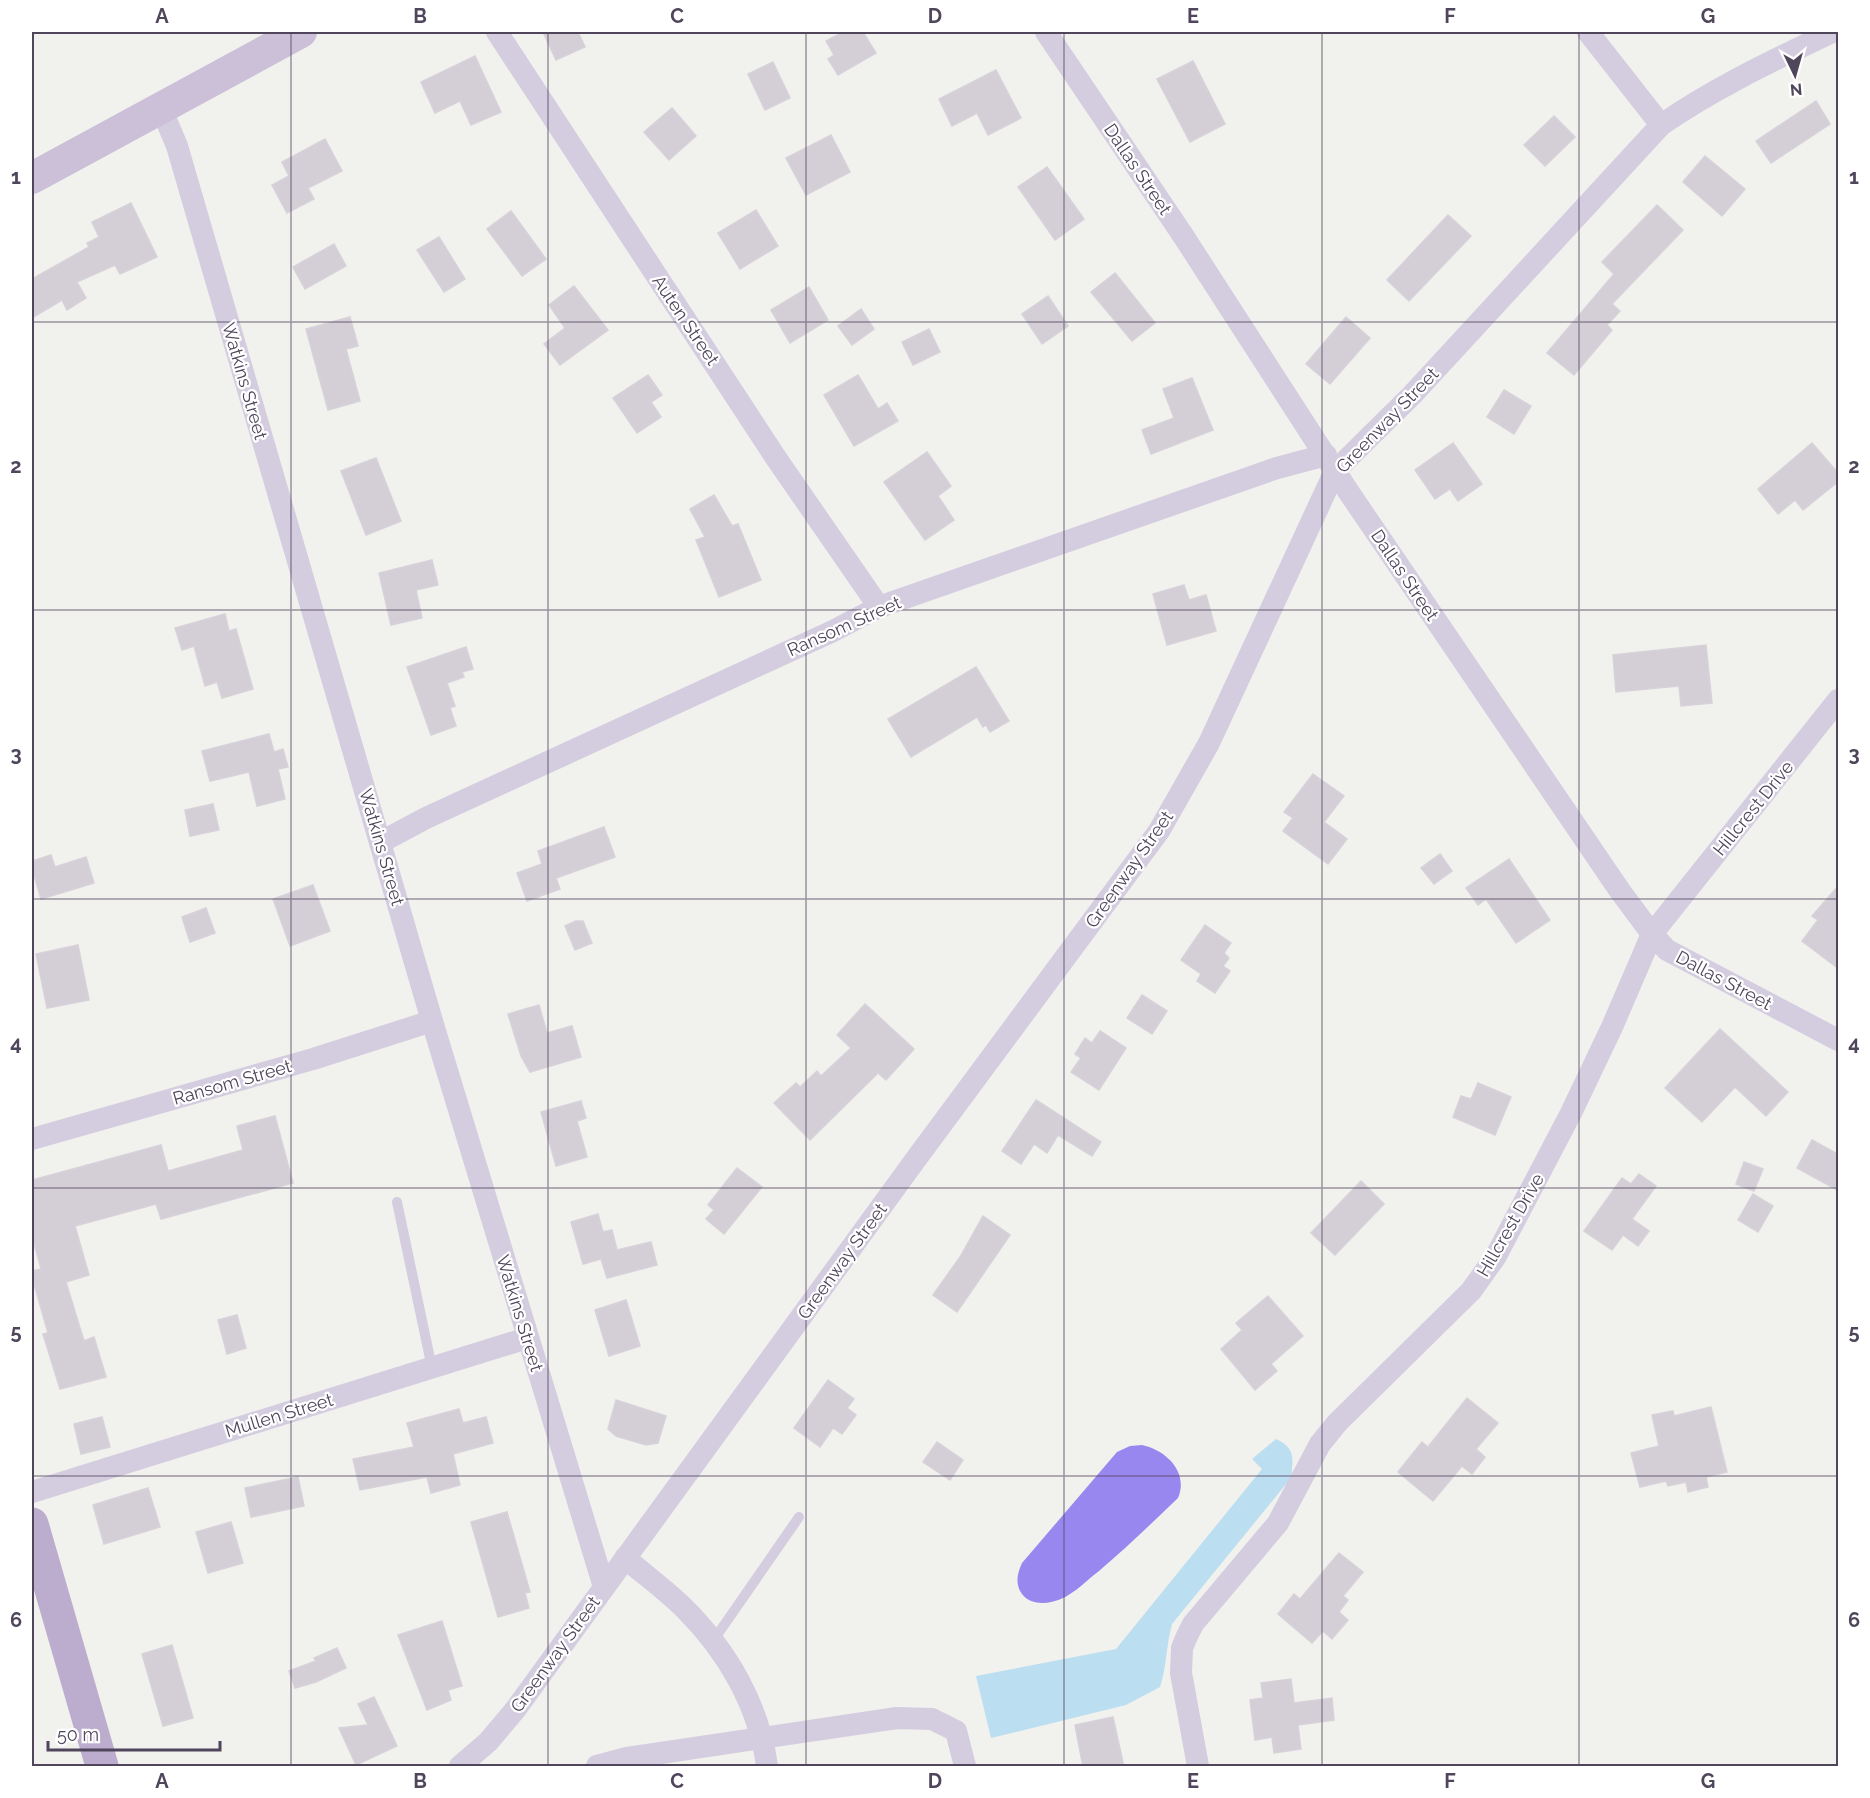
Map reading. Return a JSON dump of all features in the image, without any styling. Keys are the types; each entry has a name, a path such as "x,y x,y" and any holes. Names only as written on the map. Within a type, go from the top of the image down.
{"main road":[{"path":"32,178 302,32"},
{"path":"32,1524 102,1767"}],"street":[{"name":"Auten Street","path":"497,32 776,458 879,607"},
{"name":"Dallas Street","path":"1046,32 1184,237 1331,463 1652,934 1667,950 1839,1040"},
{"path":"1588,32 1661,125"},
{"name":"Greenway Street","path":"460,1767 488,1742 515,1710 916,1159 1159,831 1209,743 1331,463 1412,395 1661,125 1683,110 1767,64 1832,32"},
{"name":"Watkins Street","path":"161,108 177,146 432,1022 604,1587"},
{"name":"Ransom Street","path":"381,842 426,818 820,637 879,607 1277,468 1331,463"},
{"name":"Hillcrest Drive","path":"1198,1767 1182,1673 1182,1648 1193,1624 1278,1523 1320,1444 1337,1423 1471,1291 1496,1256 1575,1104 1612,1027 1652,934 1839,700"},
{"name":"Ransom Street","path":"32,1139 313,1059 432,1022"},
{"name":"Mullen Street","path":"32,1492 527,1338"},
{"path":"625,1558 685,1609 712,1641 742,1684 756,1715 767,1767"},
{"path":"597,1767 627,1758 897,1718 932,1719 956,1731 965,1767"}],"lane":[{"path":"397,1202 432,1368"},
{"path":"712,1641 799,1517"}],"shaded area":[{"path":"1276,1439 1287,1446 1292,1455 1291,1478 1172,1624 1160,1687 1126,1705 991,1738 976,1676 1116,1649 1262,1469 1252,1459"},
{"path":"1142,1445 1167,1457 1178,1471 1181,1488 1178,1498 1099,1571 1071,1593 1061,1599 1046,1603 1030,1601 1022,1594 1018,1583 1022,1563 1117,1452 1130,1446"}],"building":[{"path":"543,32 578,32 585,47 556,60"},
{"path":"843,32 863,32 876,53 838,75 828,59 834,55 826,41"},
{"path":"475,56 501,112 471,125 460,101 435,113 421,82"},
{"path":"1193,61 1225,124 1190,142 1157,79"},
{"path":"773,62 790,98 765,110 748,74"},
{"path":"996,70 1021,118 988,135 977,113 952,126 939,99"},
{"path":"1816,101 1830,124 1771,163 1756,141"},
{"path":"672,108 696,136 669,160 644,132"},
{"path":"1554,116 1575,137 1545,166 1524,145"},
{"path":"831,135 850,172 806,195 786,158"},
{"path":"325,139 342,171 308,188 314,199 287,213 272,185 289,176 282,162"},
{"path":"1705,156 1745,189 1722,216 1683,182"},
{"path":"1047,167 1084,219 1055,240 1018,187"},
{"path":"131,203 157,257 120,274 115,265 77,282 86,298 67,310 62,300 32,318 32,279 89,247 87,243 99,237 92,222"},
{"path":"1657,205 1683,230 1612,304 1620,311 1607,325 1612,330 1574,375 1547,353 1614,274 1602,262"},
{"path":"756,210 778,246 740,269 718,233"},
{"path":"511,211 546,259 522,276 487,229"},
{"path":"1448,215 1471,236 1409,301 1387,280"},
{"path":"439,237 465,279 444,292 417,250"},
{"path":"334,244 346,266 305,289 293,267"},
{"path":"1115,273 1155,323 1132,341 1091,292"},
{"path":"574,286 608,330 560,365 544,344 565,328 549,305"},
{"path":"809,287 828,320 790,343 771,310"},
{"path":"1048,296 1068,326 1042,344 1022,314"},
{"path":"861,309 874,329 852,345 838,326"},
{"path":"350,317 358,346 346,349 360,401 328,410 306,329"},
{"path":"1346,317 1370,338 1330,384 1306,364"},
{"path":"929,329 940,352 913,365 902,342"},
{"path":"648,375 662,395 651,402 661,417 637,433 613,398"},
{"path":"858,375 878,409 887,403 898,421 854,446 824,395"},
{"path":"1192,378 1213,430 1151,454 1142,430 1174,418 1163,389"},
{"path":"1504,390 1531,406 1514,434 1487,417"},
{"path":"1453,443 1482,484 1458,501 1450,489 1435,499 1415,470"},
{"path":"1812,443 1839,474 1839,481 1803,510 1795,500 1778,514 1758,489"},
{"path":"927,452 951,486 938,496 954,520 925,540 884,482"},
{"path":"376,458 401,521 366,535 341,471"},
{"path":"714,495 732,526 738,524 761,580 719,597 696,540 705,537 690,509"},
{"path":"432,560 438,585 416,590 422,618 391,625 379,573"},
{"path":"1184,585 1189,600 1206,595 1216,631 1167,645 1153,594"},
{"path":"225,614 229,631 236,629 253,689 222,698 217,682 205,686 194,646 182,650 175,628"},
{"path":"1706,645 1712,703 1681,706 1679,686 1616,692 1613,655"},
{"path":"466,647 473,669 462,672 464,677 447,683 455,706 450,708 456,726 431,735 407,667"},
{"path":"976,667 1009,721 990,732 986,725 983,727 977,717 911,757 888,719"},
{"path":"269,734 274,752 283,749 288,767 278,769 285,799 257,806 249,772 210,781 202,751"},
{"path":"1313,774 1344,796 1324,822 1347,839 1328,864 1283,831 1293,818 1284,812"},
{"path":"213,804 219,830 190,836 185,810"},
{"path":"604,827 615,857 556,878 560,889 527,901 517,873 542,864 538,851"},
{"path":"1440,854 1452,871 1434,884 1421,868"},
{"path":"51,855 55,867 86,857 94,883 41,899 32,861"},
{"path":"1509,859 1550,920 1516,943 1486,899 1478,905 1466,888"},
{"path":"313,885 330,931 290,946 273,899"},
{"path":"1839,885 1839,969 1802,941 1818,920 1812,916"},
{"path":"206,908 215,933 190,942 182,917"},
{"path":"576,921 583,921 592,943 575,950 565,926"},
{"path":"1205,925 1231,943 1224,953 1229,958 1223,966 1230,971 1215,993 1197,981 1201,974 1181,960"},
{"path":"78,945 89,1000 47,1008 36,954"},
{"path":"1142,995 1167,1011 1152,1034 1127,1018"},
{"path":"865,1004 914,1049 886,1080 878,1073 810,1140 774,1103 796,1083 800,1087 817,1071 821,1076 851,1048 837,1035"},
{"path":"539,1005 547,1033 572,1026 581,1057 530,1072 521,1056 508,1014"},
{"path":"1720,1029 1788,1092 1766,1116 1735,1087 1702,1122 1665,1088"},
{"path":"1100,1031 1126,1048 1099,1090 1071,1072 1081,1058 1075,1054 1085,1038 1092,1043"},
{"path":"1478,1083 1511,1097 1495,1135 1453,1117 1461,1096 1471,1099"},
{"path":"1036,1100 1101,1142 1092,1156 1058,1135 1047,1153 1034,1144 1021,1164 1002,1151"},
{"path":"581,1101 586,1118 577,1121 587,1157 556,1166 541,1112"},
{"path":"275,1116 293,1183 161,1219 156,1204 75,1226 89,1275 66,1282 84,1341 94,1337 106,1377 60,1389 43,1334 48,1333 32,1277 32,1271 41,1269 32,1236 32,1180 161,1145 168,1171 243,1150 237,1126"},
{"path":"1812,1140 1839,1155 1839,1191 1797,1168"},
{"path":"1744,1162 1763,1169 1754,1191 1736,1184"},
{"path":"737,1168 762,1187 724,1234 706,1219 714,1210 708,1205"},
{"path":"1639,1174 1656,1186 1632,1219 1649,1231 1638,1246 1623,1235 1612,1250 1584,1231 1622,1178 1631,1184"},
{"path":"1361,1181 1384,1204 1335,1255 1311,1233"},
{"path":"1753,1194 1773,1206 1758,1232 1738,1220"},
{"path":"598,1214 603,1232 612,1230 617,1250 651,1242 657,1265 607,1278 601,1259 583,1264 571,1222"},
{"path":"983,1216 1010,1235 957,1312 933,1295 960,1257"},
{"path":"1268,1296 1303,1336 1271,1364 1277,1371 1255,1390 1221,1349 1242,1330 1236,1323"},
{"path":"626,1300 640,1346 609,1356 595,1310"},
{"path":"237,1315 246,1348 227,1354 218,1320"},
{"path":"828,1380 854,1399 847,1408 856,1415 842,1434 833,1428 820,1447 794,1428"},
{"path":"1467,1398 1498,1423 1476,1449 1485,1457 1472,1474 1462,1466 1433,1501 1398,1472 1422,1442 1428,1447"},
{"path":"616,1400 666,1416 658,1443 646,1445 616,1436 608,1429"},
{"path":"1711,1407 1727,1472 1706,1477 1708,1487 1688,1492 1686,1482 1668,1486 1666,1481 1640,1487 1631,1453 1659,1446 1652,1415 1673,1411 1674,1416"},
{"path":"459,1409 463,1423 486,1417 493,1443 453,1454 460,1485 431,1493 427,1477 360,1490 353,1459 414,1447 407,1423"},
{"path":"102,1417 110,1447 81,1454 74,1424"},
{"path":"937,1442 963,1460 950,1480 923,1462"},
{"path":"298,1477 304,1506 251,1517 245,1488"},
{"path":"148,1488 160,1527 104,1544 93,1505"},
{"path":"507,1512 530,1592 525,1593 529,1608 498,1617 471,1522"},
{"path":"231,1522 243,1563 208,1573 196,1532"},
{"path":"1339,1553 1363,1572 1343,1596 1348,1600 1339,1612 1348,1620 1332,1639 1323,1631 1312,1643 1278,1614 1294,1594 1300,1599"},
{"path":"442,1621 462,1686 448,1690 451,1700 427,1710 398,1635"},
{"path":"172,1645 193,1718 163,1726 142,1654"},
{"path":"337,1648 346,1668 316,1682 295,1688 289,1671 316,1661 314,1658"},
{"path":"1291,1679 1294,1703 1332,1698 1334,1720 1298,1725 1301,1749 1274,1753 1272,1737 1255,1740 1250,1700 1263,1698 1261,1683"},
{"path":"374,1697 397,1746 356,1765 339,1728 368,1725 358,1704"},
{"path":"1113,1717 1124,1767 1083,1767 1075,1725"}]}
